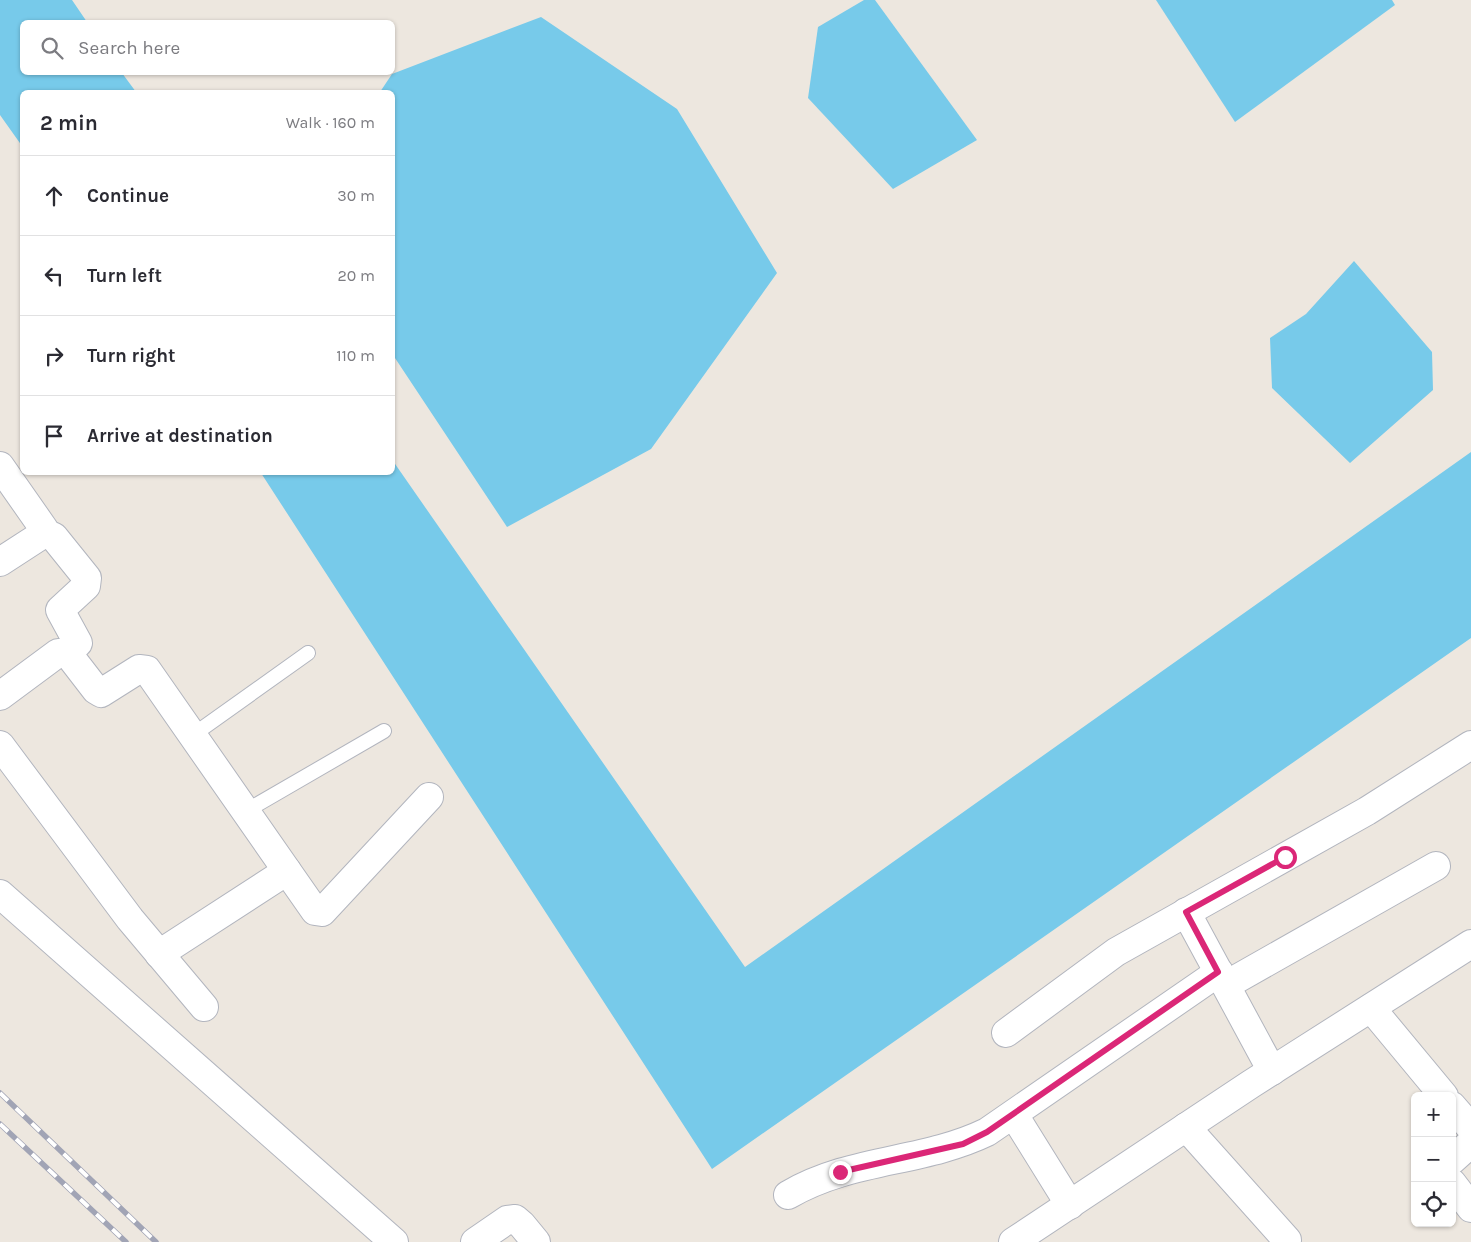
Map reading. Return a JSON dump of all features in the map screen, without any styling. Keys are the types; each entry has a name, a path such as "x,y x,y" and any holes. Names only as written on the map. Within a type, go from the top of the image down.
{"street":[{"path":"0,466 44,529 43,532"},
{"path":"0,562 43,532"},
{"path":"0,696 58,653 69,653 78,643 60,614 60,610 86,586 86,578 54,536 43,532"},
{"path":"69,653 99,693 139,669 147,670 315,910 322,912 429,796"},
{"path":"0,745 130,919 204,1007"},
{"path":"1006,1033 1116,952 1367,811 1471,746"},
{"path":"788,1194 826,1176 963,1144 1014,1115 1071,1072 1222,979 1436,866"},
{"path":"160,954 287,871"},
{"path":"0,894 394,1242"},
{"path":"1186,912 1272,1071"},
{"path":"1013,1242 1047,1233 1070,1205 1272,1071 1471,944"},
{"path":"1370,1008 1441,1092"},
{"path":"1456,1111 1471,1128"},
{"path":"1014,1115 1070,1205"},
{"path":"1186,1127 1287,1240"},
{"path":"1456,1156 1471,1143"},
{"path":"1456,1189 1471,1208"},
{"path":"475,1242 507,1220 514,1219 522,1225 536,1242"}],"lane":[{"path":"193,735 308,653"},
{"path":"246,811 384,731"}],"water":[{"path":"0,0 72,0 86,20 20,20 20,75 123,75 135,90 20,90 20,143 0,115"},
{"path":"864,0 875,0 977,140 893,189 808,98 818,27"},
{"path":"1156,0 1392,0 1395,5 1235,122"},
{"path":"541,17 677,109 777,273 651,449 507,527 395,358 395,90 381,90 391,75 395,75 395,73"},
{"path":"1354,261 1432,352 1433,390 1350,463 1272,388 1270,338 1306,314"},
{"path":"1471,452 1471,638 712,1169 262,475 395,475 395,464 745,967"}],"railway":[{"path":"0,1093 156,1242"},
{"path":"0,1124 126,1242"}],"route":[{"path":"840,1172 868,1164 963,1144 987,1132 1218,972 1186,912 1285,857"}]}
